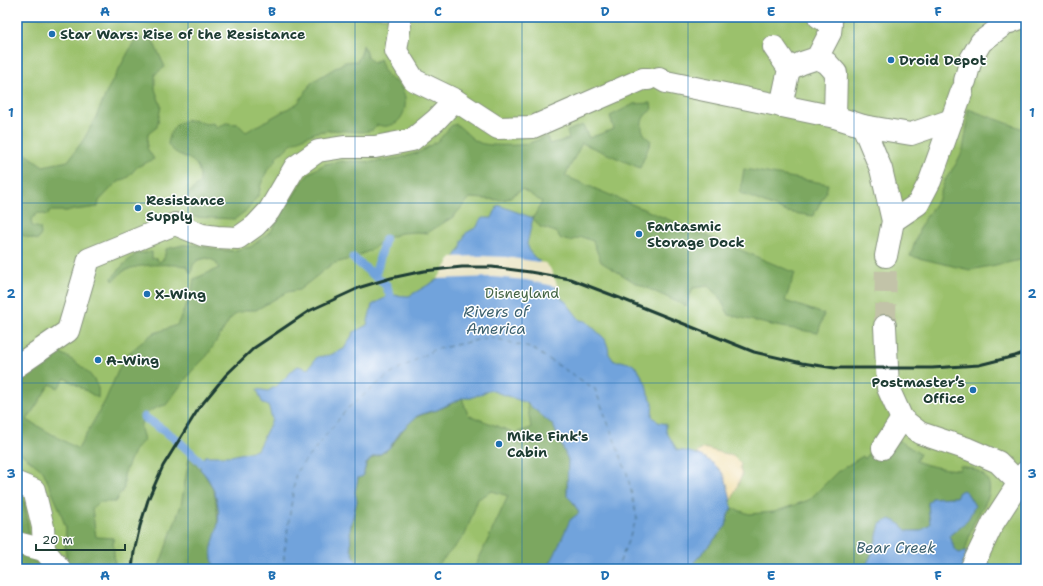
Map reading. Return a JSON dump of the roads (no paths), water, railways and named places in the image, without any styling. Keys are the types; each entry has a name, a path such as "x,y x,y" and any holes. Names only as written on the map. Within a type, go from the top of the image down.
{"street":[{"path":"817,58 830,32 831,24 819,17"},
{"path":"893,221 918,204 930,181 952,120 971,59 981,42 1011,22"},
{"path":"400,24 396,51 414,80 455,100 498,128 533,127 643,79 654,79 835,117 862,126 911,134 952,120"},
{"path":"771,40 789,70 781,106"},
{"path":"789,70 802,63 817,58 827,63 836,73 835,117"},
{"path":"17,366 68,331 89,259 175,224 202,235 238,238 255,226 269,211 295,167 318,151 344,147 375,147 412,140 436,120 455,100"},
{"path":"862,126 881,169 893,221 886,256"},
{"path":"885,326 888,388 902,419 920,433 968,448 998,462 1023,477 993,524 974,561"},
{"path":"883,448 902,419"},
{"path":"17,484 34,490 42,527 44,550"},
{"path":"17,542 44,550 60,569"}],"water":[{"name":"Rivers of America","path":"498,205 533,218 527,244 531,254 548,269 561,298 580,320 586,321 605,339 609,354 614,361 632,364 638,369 646,384 648,394 653,402 652,416 658,422 666,424 666,431 677,450 701,456 712,462 721,471 727,484 732,508 728,515 726,526 688,569 547,569 570,520 579,513 573,502 567,496 568,460 553,425 527,403 490,390 471,398 462,398 437,410 417,416 401,431 389,448 372,457 366,464 363,476 358,478 355,492 357,501 350,529 351,549 358,569 215,569 212,556 212,546 219,516 215,494 209,480 200,469 201,462 205,456 231,456 257,450 272,420 269,407 262,402 257,389 268,391 278,385 298,366 308,369 317,357 330,355 344,349 354,332 367,325 372,305 390,295 409,296 440,278 461,248 462,241 466,233 477,227 480,220 483,218 492,218"},
{"name":"Bear Creek","path":"963,490 967,493 975,506 967,521 950,535 954,549 959,553 965,551 989,563 992,569 863,569 872,553 880,524 890,519 897,522 907,531 921,531 930,524 928,503 932,498 956,497 959,492"}],"waterway":[{"path":"375,276 385,239"},
{"path":"353,258 386,285 390,295"},
{"path":"144,417 176,439 201,462"}],"tunnel":[{"path":"885,326 886,256"}],"railway":[{"path":"132,569 140,526 148,500 163,466 199,408 226,375 254,348 309,311 361,287 391,278 424,271 462,267 492,267 570,279 754,352 802,363 835,368 932,368 979,365 1026,352"}],"place":[{"name":"Star Wars: Rise of the Resistance","path":"52,34"},
{"name":"Droid Depot","path":"891,60"},
{"name":"Resistance Supply","path":"138,208"},
{"name":"Fantasmic Storage Dock","path":"639,234"},
{"name":"X-Wing","path":"147,294"},
{"name":"A-Wing","path":"98,360"},
{"name":"Postmaster’s Office","path":"973,390"},
{"name":"Mike Fink's Cabin","path":"499,444"}],"park label":[{"name":"Disneyland","path":"522,293"}]}
